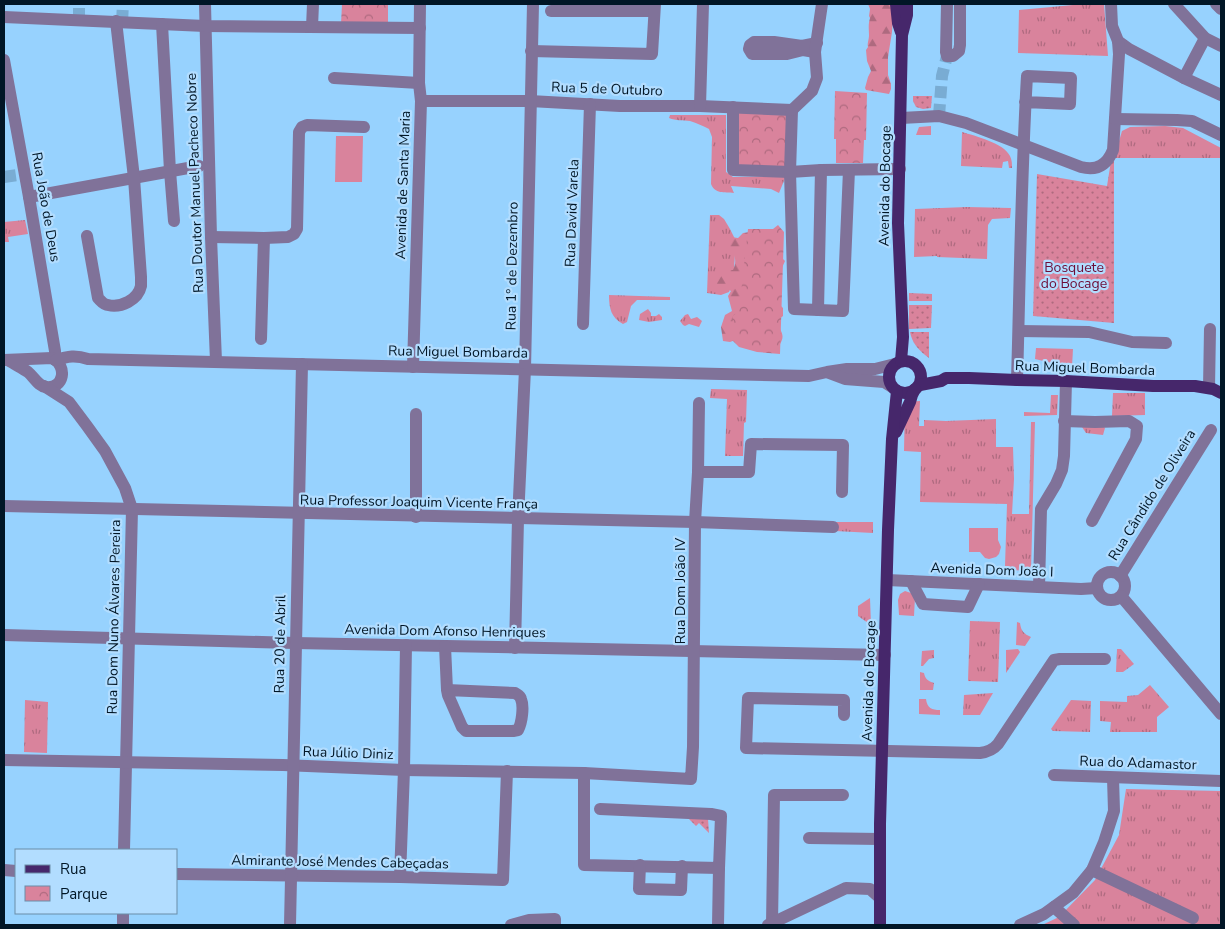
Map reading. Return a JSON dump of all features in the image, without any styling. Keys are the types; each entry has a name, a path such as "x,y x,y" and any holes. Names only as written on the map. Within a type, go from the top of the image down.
{"main road":[{"name":"Avenida do Bocage","path":"896,4 898,24 902,35"},
{"name":"Avenida do Bocage","path":"892,438 912,395 912,351 903,337 898,223 902,35 907,16 907,4"},
{"name":"Avenida do Bocage","path":"880,925 882,750 895,389 889,381 889,375 891,369 911,372"},
{"name":"Rua Miguel Bombarda","path":"911,372 941,381 946,378 969,378 1195,386 1209,388 1221,393"},
{"path":"895,389 903,393 910,392 911,372"}],"street":[{"name":"Rua Doutor Manuel Pacheco Nobre","path":"205,4 216,361"},
{"path":"312,27 313,4"},
{"name":"Avenida de Santa Maria","path":"413,366 421,100 419,83 420,4"},
{"name":"Rua 1º de Dezembro","path":"515,648 518,519 525,369 533,4"},
{"path":"700,106 703,4"},
{"path":"822,4 816,48 817,78 812,91 792,110 790,172 794,309 843,310 849,170"},
{"path":"947,4 946,52 948,56 953,56 959,51 960,4"},
{"path":"901,118 939,116 966,123 1086,169 1097,168 1106,162 1113,150 1119,54 1118,40 1112,26 1111,4"},
{"path":"1174,4 1205,38 1221,46"},
{"path":"1216,4 1221,9"},
{"path":"531,51 652,54 654,8 551,11"},
{"path":"4,16 206,26 420,28"},
{"path":"87,236 98,298 103,304 110,306 126,304 136,295 141,286 134,178 116,21"},
{"path":"162,24 174,221"},
{"path":"1184,78 1205,38"},
{"path":"1118,40 1129,49 1221,96"},
{"path":"1118,70 1129,61 1143,56"},
{"name":"Rua João de Deus","path":"4,60 55,351 51,360"},
{"path":"334,78 419,83"},
{"name":"Rua 5 de Outubro","path":"421,100 530,101 620,106 700,106 792,110"},
{"path":"1017,380 1025,102"},
{"name":"Rua David Varela","path":"583,324 590,104"},
{"path":"733,107 733,170 790,172 900,170"},
{"path":"1115,119 1192,122 1221,136"},
{"path":"211,237 264,238 288,237 294,234 298,229 299,132 302,127 307,125 364,126"},
{"path":"29,197 199,166"},
{"path":"818,310 822,170"},
{"path":"261,339 264,238"},
{"path":"1209,388 1210,329"},
{"path":"1019,331 1089,332 1132,342 1166,343"},
{"name":"Rua Miguel Bombarda","path":"6,360 51,360 79,356 88,359"},
{"name":"Rua Miguel Bombarda","path":"6,360 48,387 56,384 74,363 88,359 810,376 847,369 911,372"},
{"path":"39,382 34,369 39,361 51,360 62,368 62,375"},
{"name":"Rua 20 de Abril","path":"290,925 302,364"},
{"name":"Rua Miguel Bombarda","path":"827,372 845,378 884,382 895,389"},
{"name":"Rua Dom Nuno Álvares Pereira","path":"62,375 69,402"},
{"path":"1039,587 1041,508 1056,484 1062,470 1066,381"},
{"name":"Rua Dom Nuno Álvares Pereira","path":"39,382 69,402 87,426 112,464 125,488 132,509 124,849"},
{"name":"Rua Dom João IV","path":"691,779 694,747 695,522 699,404"},
{"path":"416,414 416,517"},
{"path":"1064,421 1129,420 1137,426 1136,439 1092,522"},
{"name":"Rua Cândido de Oliveira","path":"1120,576 1211,430"},
{"path":"698,472 749,472 751,444 843,445 842,492"},
{"name":"Rua Professor Joaquim Vicente França","path":"4,506 695,522 833,527"},
{"path":"1109,572 1114,572 1120,576 1124,581 1121,596 1114,600 1108,600 1098,593 1097,582 1100,577 1109,572"},
{"name":"Avenida Dom João I","path":"887,580 1081,589 1097,588"},
{"path":"911,581 923,604 968,608 978,584"},
{"path":"1121,596 1221,714"},
{"name":"Avenida Dom Afonso Henriques","path":"4,635 885,655"},
{"path":"400,877 406,645"},
{"path":"446,646 447,690 462,727 466,731 518,730 521,724 522,700 515,693 447,690"},
{"path":"844,715 844,700 748,698 746,748 980,753 993,749 1009,729 1054,660 1105,659"},
{"name":"Rua Júlio Diniz","path":"4,760 584,773 691,779"},
{"name":"Almirante José Mendes Cabeçadas","path":"178,874 503,880 507,772"},
{"path":"584,773 584,865 719,868"},
{"name":"Rua do Adamastor","path":"1054,775 1221,781"},
{"path":"1020,925 1044,914 1073,893 1092,870 1114,811 1113,778"},
{"path":"843,795 774,795 770,924 846,888 870,889 880,898"},
{"path":"600,809 721,816 718,925"},
{"path":"809,838 880,839"},
{"path":"640,865 639,889 681,890 682,866"},
{"path":"1092,870 1193,918"},
{"path":"1054,907 1074,925"},
{"path":"511,925 530,920 555,919 555,925"}],"green space":[{"path":"342,4 388,4 388,24 341,24"},
{"path":"868,4 894,4 888,57 888,75 891,84 889,94 866,90 865,88 871,71 867,61 866,50 868,47 870,18"},
{"path":"1074,4 1104,4 1108,56 1018,53 1019,10"},
{"path":"835,91 867,93 866,140 864,140 863,163 836,163 836,139 834,139"},
{"path":"913,96 932,96 931,108 923,109 916,107"},
{"path":"736,110 796,112 795,168 736,168"},
{"path":"670,115 726,115 726,172 733,177 786,176 779,193 771,189 731,186 734,193 720,192 715,189 711,184 712,137 709,129 690,121 669,118"},
{"path":"931,126 931,135 916,135 919,127"},
{"path":"1165,126 1183,128 1221,148 1221,158 1114,158 1122,131 1130,127"},
{"path":"962,132 1002,147 1007,151 1012,160 1012,168 1009,168 1008,161 1003,162 1002,168 961,166"},
{"path":"336,136 363,136 362,182 335,182"},
{"name":"Bosquete do Bocage","path":"1114,158 1114,323 1033,316 1037,174 1107,186 1111,161"},
{"path":"1011,208 1010,218 992,219 988,225 987,259 937,256 914,257 915,209"},
{"path":"710,215 719,215 724,219 736,241 733,282 729,292 721,295 707,293"},
{"path":"25,220 28,234 8,237 9,242 4,242 4,222"},
{"path":"778,225 784,232 780,354 757,352 739,347 731,339 733,316 739,311 748,229 773,229"},
{"path":"750,232 785,261 781,270 778,303 783,308 783,316 778,320 782,335 779,346 738,339 730,342 723,341 721,327 725,315 732,311 728,296 731,291 727,289 720,290 713,284 710,277 718,270 733,270 734,256 732,249 727,243 731,237 738,238 743,233"},
{"path":"909,293 932,294 932,301 909,301"},
{"path":"609,295 670,297 670,300 637,300 631,306 627,322 623,324 616,319 612,312"},
{"path":"909,305 932,305 931,328 909,329"},
{"path":"648,309 651,316 659,314 662,320 649,322 639,320 640,314"},
{"path":"688,314 691,319 697,317 702,321 699,327 689,324 683,325 680,321"},
{"path":"910,332 929,332 929,358 916,346"},
{"path":"1036,348 1073,349 1072,367 1035,359"},
{"path":"711,389 747,390 743,456 725,456 727,399 710,398"},
{"path":"1113,393 1145,393 1145,415 1112,416"},
{"path":"1051,395 1058,395 1057,415 1024,416 1024,412 1050,413"},
{"path":"920,401 919,426 924,426 924,420 996,419 996,447 1013,447 1012,514 1029,514 1031,422 1035,422 1031,571 1009,570 1009,567 1005,566 1007,504 920,502 921,452 904,451 905,402"},
{"path":"1082,427 1105,428 1103,435 1086,433"},
{"path":"836,522 873,522 873,533 835,531"},
{"path":"969,528 998,528 998,540 1001,547 999,554 989,559 985,558 980,552 969,552"},
{"path":"905,591 915,597 914,616 899,615 898,600 900,594"},
{"path":"870,598 871,625 858,616 858,606"},
{"path":"970,621 1000,622 998,682 968,681"},
{"path":"1017,622 1020,623 1023,632 1031,637 1025,646 1016,645"},
{"path":"1018,649 1020,652 1006,673 1006,650"},
{"path":"1117,649 1121,649 1134,664 1123,672 1116,672"},
{"path":"934,650 934,658 929,659 921,666 922,651"},
{"path":"920,672 924,673 927,679 934,683 933,690 920,690"},
{"path":"1150,685 1169,707 1157,717 1157,732 1110,732 1111,722 1100,721 1100,701 1127,702 1127,696 1138,695"},
{"path":"993,693 980,715 963,715 964,695"},
{"path":"919,699 926,699 927,705 930,708 940,710 940,715 919,714"},
{"path":"25,700 48,702 47,753 24,752"},
{"path":"1071,700 1091,701 1090,732 1053,731 1051,729"},
{"path":"1126,789 1221,791 1221,925 1042,925 1059,917 1095,880 1119,835"},
{"path":"689,819 708,819 709,833 699,823 696,826"}],"tunnel":[{"path":"79,4 79,20"},
{"path":"122,22 123,4"},
{"path":"939,116 942,76 947,56"},
{"path":"4,177 25,174"}]}
